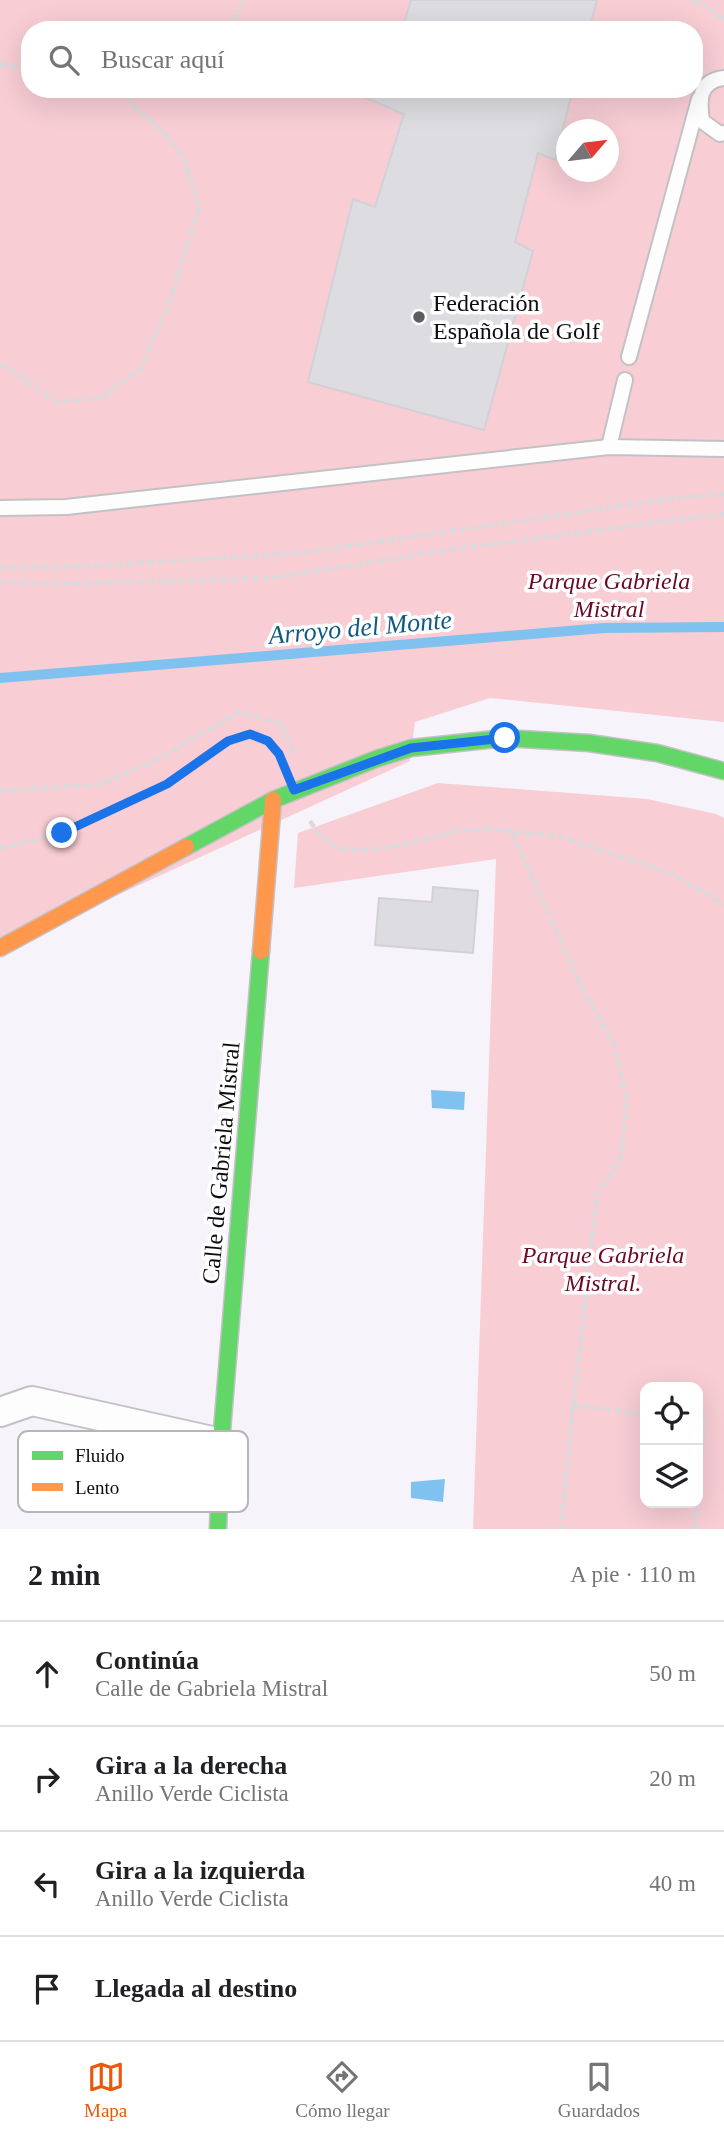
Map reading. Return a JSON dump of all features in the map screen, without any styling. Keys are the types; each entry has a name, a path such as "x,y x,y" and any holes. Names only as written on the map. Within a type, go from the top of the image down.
{"street":[{"path":"0,948 273,800 411,748 505,738 589,743 657,753 724,771"},
{"name":"Calle de Gabriela Mistral","path":"222,1431 273,800"},
{"path":"0,1412 32,1401 167,1431"}],"lane":[{"path":"703,92 706,87 724,78"},
{"path":"699,99 702,121 720,134 724,133"},
{"path":"629,357 699,99"},
{"path":"609,447 625,380"},
{"path":"0,508 66,507 609,447 724,449"}],"path":[{"path":"232,21 245,0"},
{"path":"691,0 704,4 724,20"},
{"path":"0,64 21,69"},
{"path":"0,366 57,402 101,398 141,368 171,298 199,207 184,157 158,127 132,106 130,98"},
{"path":"0,567 71,566 302,553 681,497 724,494"},
{"path":"0,582 62,584 272,578 468,547 724,514"},
{"path":"0,791 101,784 162,757 239,712 281,724 293,747 307,818 320,835 336,848 360,851 402,845 457,831 489,829 562,837 670,873 724,904"},
{"path":"0,848 62,833 102,816 167,784 228,741 250,734 268,741 299,788"},
{"path":"512,833 583,990 613,1042 628,1100 620,1161 597,1194 561,1529"},
{"path":"573,1405 640,1413"},
{"path":"694,1529 696,1508"}],"green space":[{"name":"Parque Gabriela Mistral","path":"0,0 724,0 724,722 490,698 415,722 410,761 0,949"},
{"name":"Parque Gabriela Mistral.","path":"438,783 647,799 724,818 724,1529 473,1529 496,859 294,888 298,833"}],"water":[{"path":"431,1090 465,1092 464,1110 432,1108"},
{"path":"445,1479 443,1502 411,1498 411,1482"}],"building":[{"path":"411,0 597,0 591,21 405,21"},
{"name":"Federación Española de Golf","path":"367,98 571,98 565,119 556,119 555,160 538,153 515,242 533,251 484,430 308,382 353,199 375,207 404,114"},
{"path":"433,887 478,891 473,953 375,945 379,898 432,902"}],"waterway":[{"name":"Arroyo del Monte","path":"0,678 604,628 724,627"}],"traffic: fast":[{"path":"186,847 273,800 411,748 505,738 589,743 657,753 724,771"},
{"path":"222,1431 261,951"},
{"path":"218,1529 219,1512"}],"traffic: slow":[{"path":"261,951 273,800"},
{"path":"0,948 186,847"}],"place":[{"name":"Federación Española de Golf","path":"419,317"}],"route":[{"path":"62,833 167,784 228,741 250,734 268,741 279,754 294,790 411,748 505,738"}]}
